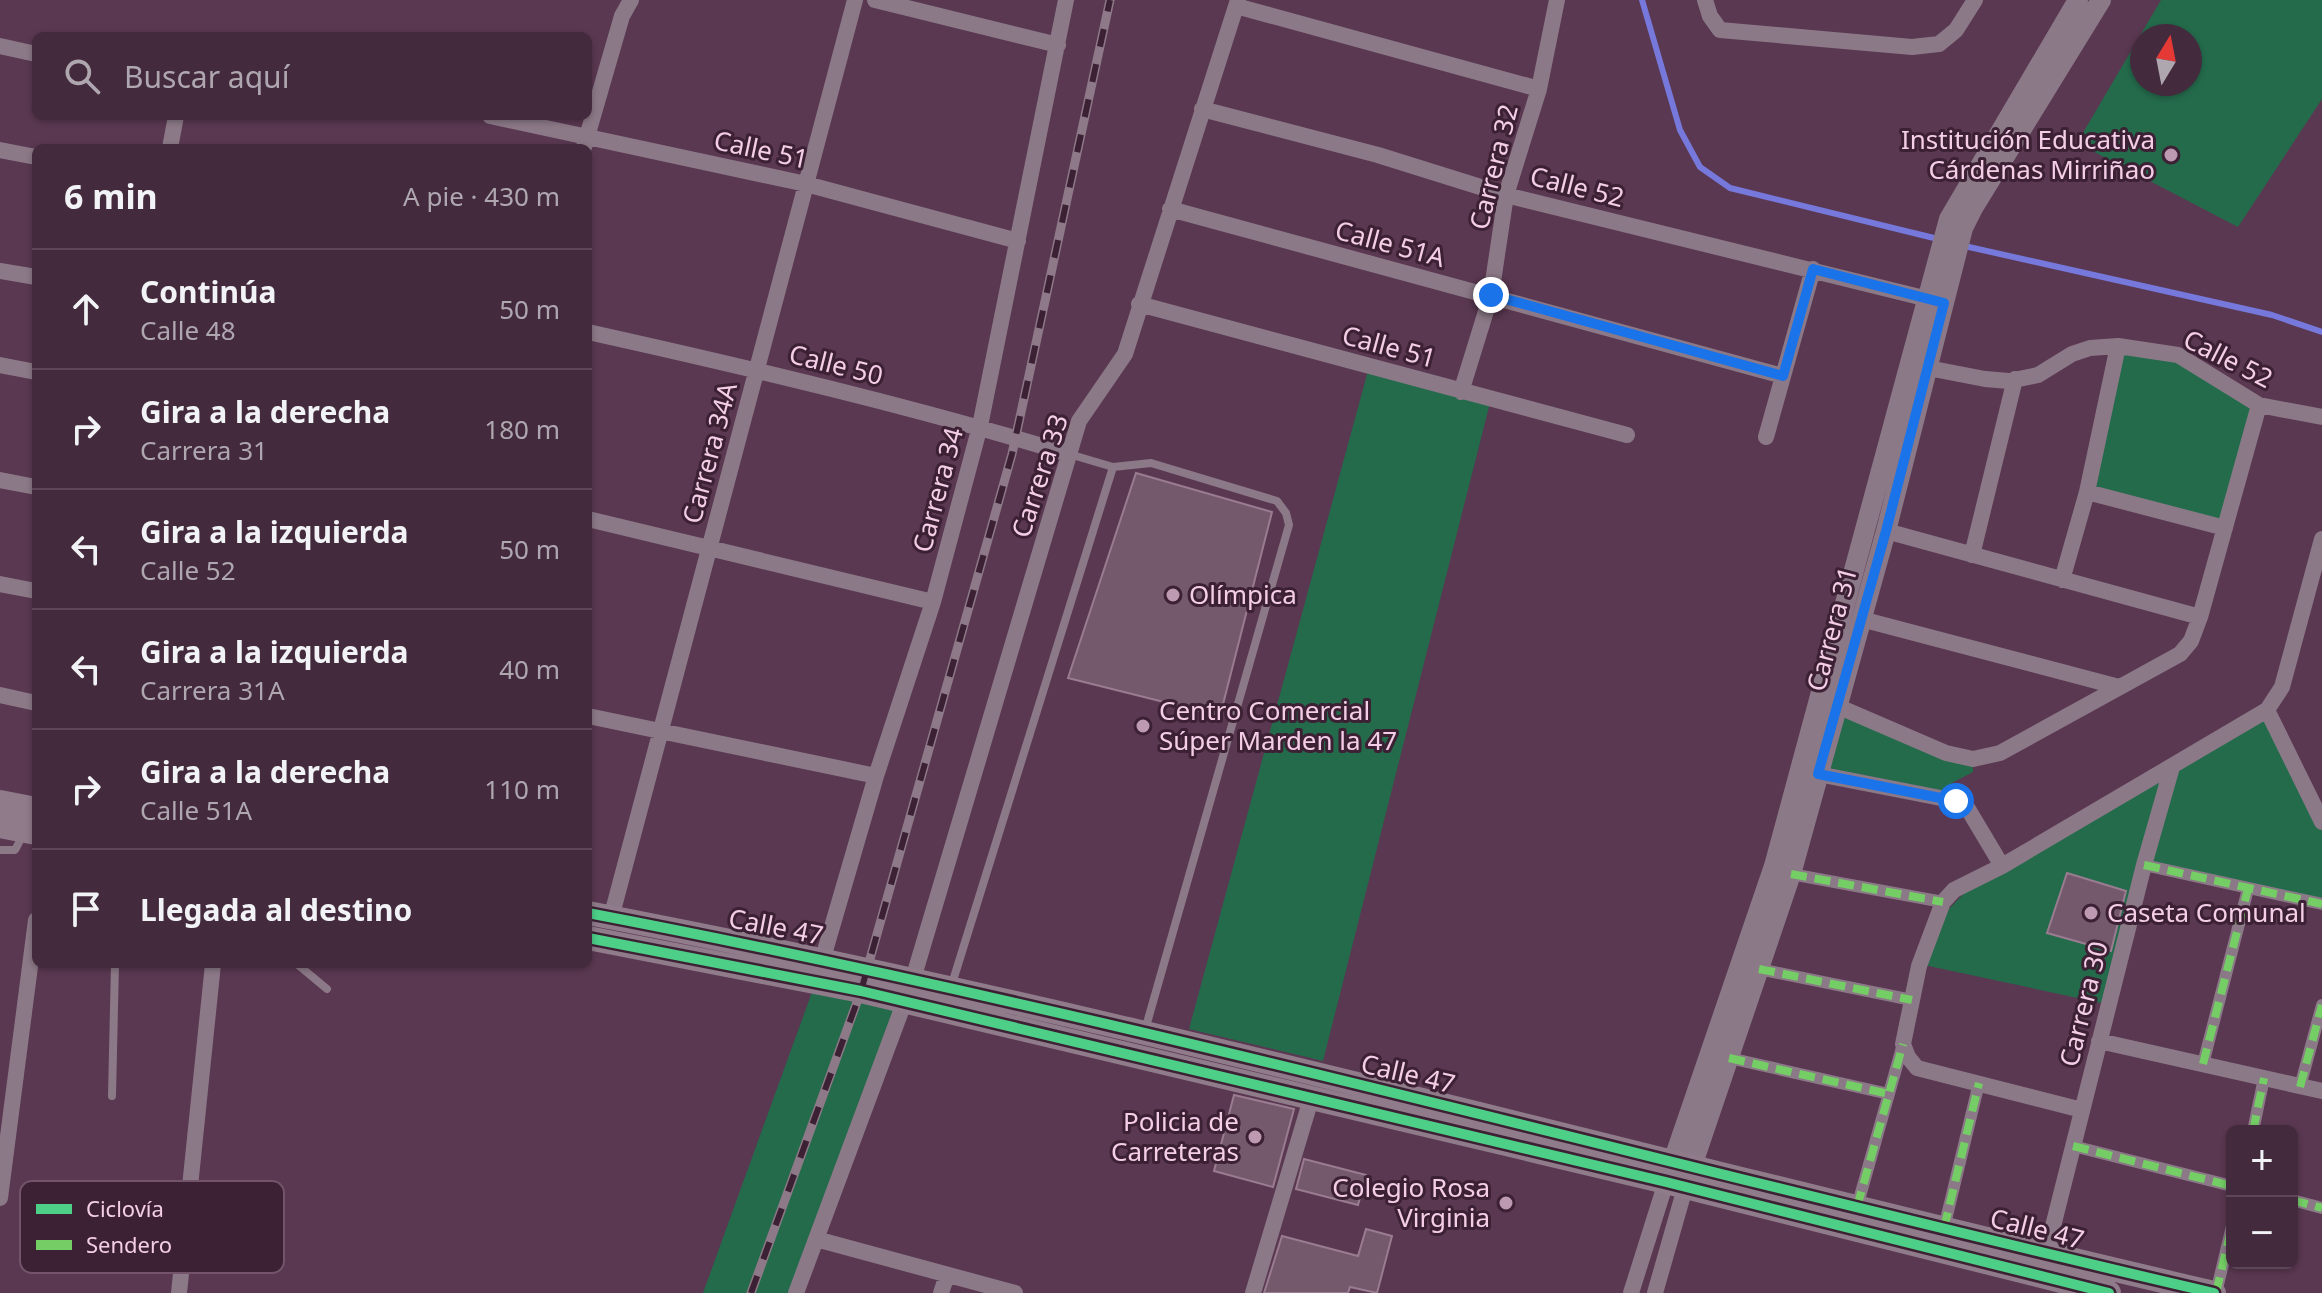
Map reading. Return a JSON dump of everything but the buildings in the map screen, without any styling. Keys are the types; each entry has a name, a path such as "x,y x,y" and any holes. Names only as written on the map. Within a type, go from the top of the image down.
{"main road":[{"path":"0,802 32,824"},
{"path":"0,826 32,824"},
{"name":"Calle 47","path":"600,915 908,990 1311,1099 1857,1207 1944,1228 2038,1274 2215,1293"},
{"name":"Calle 47","path":"592,939 820,970"},
{"name":"Calle 47","path":"908,990 951,988 1144,1034 1679,1174 2109,1293"}],"street":[{"path":"592,119 622,16 631,0"},
{"name":"Carrera 34A","path":"600,915 661,732 855,0"},
{"path":"875,0 1058,45"},
{"name":"Carrera 34","path":"820,970 876,776 933,602 980,426 1066,0"},
{"name":"Carrera 32","path":"1461,392 1491,295 1506,195 1539,89 1557,0"},
{"path":"1708,8 1720,30 1912,47 1939,44 1956,30 1975,0"},
{"name":"Carrera 31","path":"1955,228 1949,219 2078,0"},
{"name":"Carrera 31","path":"1631,1293 1729,1058 1774,866 1955,228 1973,208 2101,0"},
{"path":"1237,3 1539,89"},
{"name":"Carrera 33","path":"908,990 1079,421 1125,354 1237,3"},
{"path":"0,46 32,53"},
{"name":"Calle 52","path":"1202,109 1378,155 1506,195 1935,301"},
{"path":"171,144 175,120"},
{"name":"Calle 51","path":"504,120 585,143"},
{"path":"585,143 592,120"},
{"name":"Calle 51","path":"592,144 806,184 1018,241"},
{"path":"0,150 32,156"},
{"name":"Calle 51A","path":"1170,209 1783,376"},
{"path":"1766,437 1813,269"},
{"path":"0,271 32,276"},
{"name":"Carrera 31","path":"1655,1293 1679,1174 1749,979 1791,874 1928,368 1935,301"},
{"name":"Calle 51","path":"1139,304 1627,435"},
{"name":"Calle 50","path":"592,333 980,426 1069,454"},
{"path":"2062,580 2087,492 2118,346"},
{"name":"Calle 52","path":"1928,368 1985,379 2015,379 2038,375 2072,354 2090,348 2118,346 2178,355 2259,405 2322,417"},
{"path":"0,365 32,371"},
{"path":"1972,555 2015,379"},
{"path":"1837,706 1946,753 1973,759 2000,753 2180,654 2191,641 2200,617 2259,405"},
{"path":"0,480 32,486"},
{"path":"2087,492 2225,528"},
{"path":"592,520 933,602"},
{"path":"1886,531 2200,617"},
{"path":"1857,1207 1889,1094 1905,1051 1919,966 1949,896 2267,710 2282,687 2322,539"},
{"path":"0,584 32,590"},
{"path":"1861,619 2119,687"},
{"path":"0,695 32,702"},
{"path":"2267,710 2322,822"},
{"path":"592,717 876,776"},
{"name":"Carrera 30","path":"2038,1274 2172,767"},
{"path":"1818,774 1956,801 1968,809 2002,866"},
{"path":"2144,865 2322,904"},
{"path":"1791,874 1949,896"},
{"path":"2203,1064 2248,889"},
{"path":"0,1198 32,951"},
{"path":"191,1181 213,968"},
{"path":"1749,979 1912,1000"},
{"path":"796,1293 908,990"},
{"path":"2300,1087 2322,1005"},
{"path":"2099,1041 2322,1091"},
{"path":"1905,1051 1917,1068 2082,1110"},
{"path":"1729,1058 1889,1094"},
{"path":"2254,1125 2264,1078"},
{"path":"1944,1228 1979,1083"},
{"path":"1253,1293 1311,1099"},
{"path":"2073,1146 2226,1184"},
{"path":"2298,1202 2322,1208"},
{"path":"816,1239 1015,1293"},
{"path":"2215,1293 2226,1250"},
{"path":"179,1293 181,1273"},
{"path":"941,1293 947,1275"}],"lane":[{"path":"1069,454 1113,467 1151,463 1277,501 1286,513 1289,525 1144,1034"},
{"path":"951,988 1113,467"},
{"path":"0,850 15,850 32,824"},
{"path":"112,1096 115,968"},
{"path":"302,968 327,989"}],"green space":[{"path":"2161,0 2322,0 2322,99 2238,227 2077,143 2130,53 2130,96 2202,96 2202,24 2147,24"},
{"path":"2118,346 2178,355 2259,405 2225,528 2087,491"},
{"path":"1369,367 1491,399 1323,1061 1189,1029"},
{"path":"1837,706 1973,759 1973,772 1952,783 1956,801 1819,774"},
{"path":"2266,715 2322,827 2322,901 2147,864 2173,768"},
{"path":"2169,770 2106,1004 1924,965 1945,913 1976,881"},
{"path":"816,981 904,1002 796,1293 703,1293"}],"waterway":[{"path":"1642,0 1680,130 1700,167 1730,188 1938,239"},
{"path":"1960,245 2272,315 2322,332"}],"railway":[{"path":"751,1293 861,991 1012,454 1110,0"}],"marked path":[{"path":"2144,865 2322,904"},
{"path":"1791,874 1943,902"},
{"path":"2203,1064 2248,889"},
{"path":"1759,969 1912,1000"},
{"path":"2300,1087 2322,1005"},
{"path":"1857,1207 1903,1044"},
{"path":"1729,1058 1889,1094"},
{"path":"2254,1125 2264,1078"},
{"path":"1944,1228 1979,1083"},
{"path":"2073,1146 2226,1184"},
{"path":"2298,1202 2322,1208"},
{"path":"2216,1293 2226,1251"}],"cycle path":[{"path":"592,914 793,954 1200,1046 2214,1293"},
{"path":"592,939 861,991 1666,1182 2109,1293"}],"place":[{"name":"Institución Educativa Cárdenas Mirriñao","path":"2171,155"},
{"name":"Olímpica","path":"1173,595"},
{"name":"Centro Comercial Súper Marden la 47","path":"1143,726"},
{"name":"Caseta Comunal","path":"2091,913"},
{"name":"Policia de Carreteras","path":"1255,1137"},
{"name":"Colegio Rosa Virginia","path":"1506,1203"}],"route":[{"path":"1491,295 1783,376 1813,269 1944,303 1886,531 1818,774 1956,801"}]}
